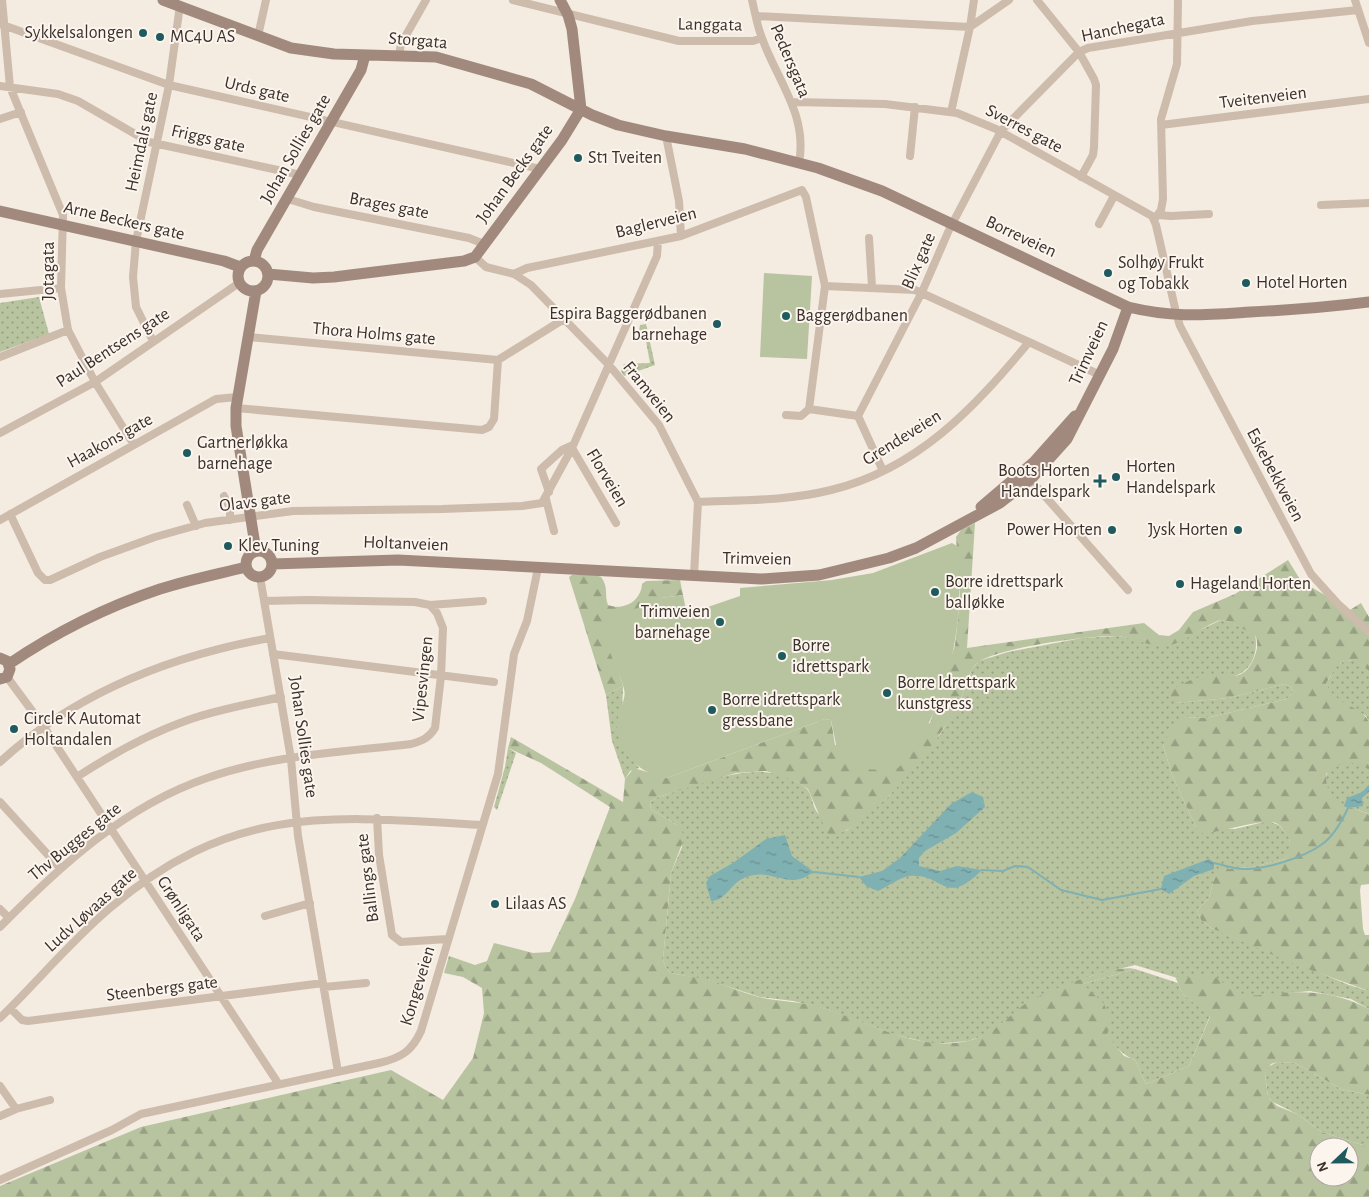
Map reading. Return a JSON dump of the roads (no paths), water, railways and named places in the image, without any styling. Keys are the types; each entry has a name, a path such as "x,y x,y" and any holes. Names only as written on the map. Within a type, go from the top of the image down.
{"main road":[{"name":"Storgata","path":"162,0 180,5 258,36 311,52 436,57 495,72 531,84 618,126 666,136"},
{"path":"560,0 568,15 572,29 581,109"},
{"name":"Johan Sollies gate","path":"254,261 257,250 361,70 365,55"},
{"name":"Johan Becks gate","path":"475,257 576,119 581,109"},
{"name":"Borreveien","path":"666,136 730,146 798,163 882,191 1128,307 1176,312 1290,310 1369,302"},
{"name":"Arne Beckers gate","path":"0,211 224,261 240,267"},
{"path":"268,274 313,278 334,277 457,262 475,257"},
{"path":"254,261 263,265 268,274 265,285 256,291 244,289 239,283 238,273 240,267 246,262 254,261"},
{"path":"256,291 236,403 236,426 256,551"},
{"name":"Trimveien","path":"538,568 790,578 845,570 903,553 965,521 1027,475 1080,412 1114,349 1128,307"},
{"path":"256,551 269,554 272,564 268,574 260,577 250,573 246,567 248,557 256,551"},
{"name":"Holtanveien","path":"272,564 398,560 538,568"},
{"path":"3,678 9,672 4,661 118,604 162,588 246,567"}],"street":[{"name":"Jotagata","path":"2,0 1,12 10,86 61,206 64,225 61,288 68,330 95,382 134,444"},
{"path":"258,36 266,0"},
{"path":"399,55 401,44 426,0"},
{"name":"Langgata","path":"513,0 679,41 753,40 762,38"},
{"name":"Pedersgata","path":"752,0 762,38 793,102 801,137 798,163"},
{"path":"951,112 970,27 974,0"},
{"path":"756,16 970,27 1009,0"},
{"path":"1037,0 1079,52 1096,85 1093,155 1081,177"},
{"path":"1178,0 1177,64 1164,104 1161,125 1163,195 1156,217 1209,214"},
{"path":"1355,0 1369,43"},
{"name":"Heimdals gate","path":"153,342 135,300 133,277 136,241 169,85 180,5"},
{"name":"Hanchegata","path":"952,224 1001,131 1079,52 1088,48 1178,32 1252,21 1358,10"},
{"name":"Urds gate","path":"3,25 169,85 540,169"},
{"name":"Friggs gate","path":"0,86 58,94 78,101 124,129 157,143 301,175"},
{"name":"Tveitenveien","path":"1161,125 1369,99"},
{"name":"Sverres gate","path":"793,102 839,102 915,107 951,112 1001,131 1114,196 1156,217"},
{"path":"910,156 915,107"},
{"path":"0,119 21,112"},
{"path":"666,136 679,201 681,236"},
{"name":"Baglerveien","path":"514,274 527,268 681,236 802,190 806,197 825,286"},
{"path":"1098,224 1114,196"},
{"name":"Brages gate","path":"288,199 469,238 484,244"},
{"path":"1321,205 1369,203"},
{"name":"Eskebekkveien","path":"1156,217 1174,294 1176,312 1184,334 1311,574 1338,604 1369,632"},
{"name":"Blix gate","path":"858,416 922,292 952,224"},
{"path":"869,238 872,287"},
{"path":"547,496 573,446 657,256 658,241"},
{"name":"Framveien","path":"475,257 486,267 514,274 531,285 609,365 660,425 698,502 694,575"},
{"name":"Paul Bentsens gate","path":"0,433 95,382 239,283"},
{"path":"786,416 801,416 808,409 825,286 872,287 922,292 1100,375"},
{"path":"0,294 61,288"},
{"path":"498,360 564,319"},
{"path":"0,357 68,330"},
{"name":"Thora Holms gate","path":"248,337 498,360"},
{"name":"Grendeveien","path":"698,502 765,499 810,494 852,484 883,471 934,440 963,416 988,391 1029,342"},
{"name":"Haakons gate","path":"0,520 216,399 236,403 477,431 485,429 492,424 498,360"},
{"path":"808,409 858,416 883,471"},
{"path":"554,531 541,469 562,450 573,446"},
{"name":"Florveien","path":"573,446 616,523"},
{"path":"1027,475 1128,590"},
{"path":"224,496 230,508 230,520"},
{"name":"Olavs gate","path":"10,514 40,577 50,580 100,557 196,526 230,520 293,511 522,506 542,503 547,496"},
{"path":"187,505 196,526"},
{"name":"Kongeveien","path":"0,1180 112,1130 135,1116 394,1060 412,1048 421,1031 498,774 514,654 526,621 538,568"},
{"name":"Johan Sollies gate","path":"260,577 291,759 297,821 338,1072"},
{"path":"264,601 423,602 430,605 483,601"},
{"name":"Vipesvingen","path":"291,759 411,744 426,739 435,728 441,676 443,628 430,605"},
{"path":"0,762 34,732 44,728 116,684 162,664 202,652 270,638"},
{"path":"273,654 494,682"},
{"name":"Grønligata","path":"3,678 44,728 278,1084"},
{"path":"76,777 140,740 188,720 228,708 281,697"},
{"name":"Thv Bugges gate","path":"0,927 60,868 110,828 163,796 207,777 245,767 291,759"},
{"path":"0,802 60,868"},
{"name":"Ludv Løvaas gate","path":"0,1018 95,921 144,880 203,846 238,833 269,825 331,818 377,818 482,825"},
{"name":"Ballings gate","path":"377,818 379,855 392,935 401,942 448,939"},
{"path":"265,916 310,903"},
{"path":"0,909 9,918"},
{"path":"324,985 366,983"},
{"name":"Steenbergs gate","path":"10,1008 22,1020 28,1021 324,985"},
{"path":"0,1086 16,1109"},
{"path":"0,1116 16,1109 50,1100"}],"water":[{"path":"1369,785 1369,792 1362,798 1363,806 1348,808 1344,806 1347,798 1362,792"},
{"path":"972,792 983,797 985,807 956,833 925,851 919,858 919,866 940,871 957,866 982,870 960,887 952,888 921,876 905,877 878,891 866,886 859,877 882,871 900,858 951,804"},
{"path":"785,835 792,856 814,872 794,880 766,875 751,876 742,879 724,896 711,901 706,883 710,876 733,863 766,839"},
{"path":"1209,859 1214,863 1214,869 1194,876 1169,894 1161,889 1164,876"}],"waterway":[{"path":"1214,863 1236,868 1253,869 1295,858 1314,850 1325,842 1337,828 1348,808"},
{"path":"982,870 1003,871 1015,866 1028,867 1061,890 1102,900 1161,889"},
{"path":"814,872 859,877"}],"place":[{"name":"Sykkelsalongen","path":"143,33"},
{"name":"MC4U AS","path":"160,37"},
{"name":"St1 Tveiten","path":"578,158"},
{"name":"Solhøy Frukt og Tobakk","path":"1108,273"},
{"name":"Hotel Horten","path":"1246,283"},
{"name":"Baggerødbanen","path":"786,316"},
{"name":"Espira Baggerødbanen barnehage","path":"717,324"},
{"name":"Gartnerløkka barnehage","path":"187,453"},
{"name":"Horten Handelspark","path":"1116,477"},
{"name":"Boots Horten Handelspark","path":"1100,481"},
{"name":"Power Horten","path":"1112,530"},
{"name":"Jysk Horten","path":"1238,530"},
{"name":"Klev Tuning","path":"228,546"},
{"name":"Hageland Horten","path":"1180,584"},
{"name":"Borre idrettspark balløkke","path":"935,592"},
{"name":"Trimveien barnehage","path":"720,622"},
{"name":"Borre idrettspark","path":"782,656"},
{"name":"Borre Idrettspark kunstgress","path":"887,693"},
{"name":"Borre idrettspark gressbane","path":"712,710"},
{"name":"Circle K Automat Holtandalen","path":"14,729"},
{"name":"Lilaas AS","path":"495,904"}]}
